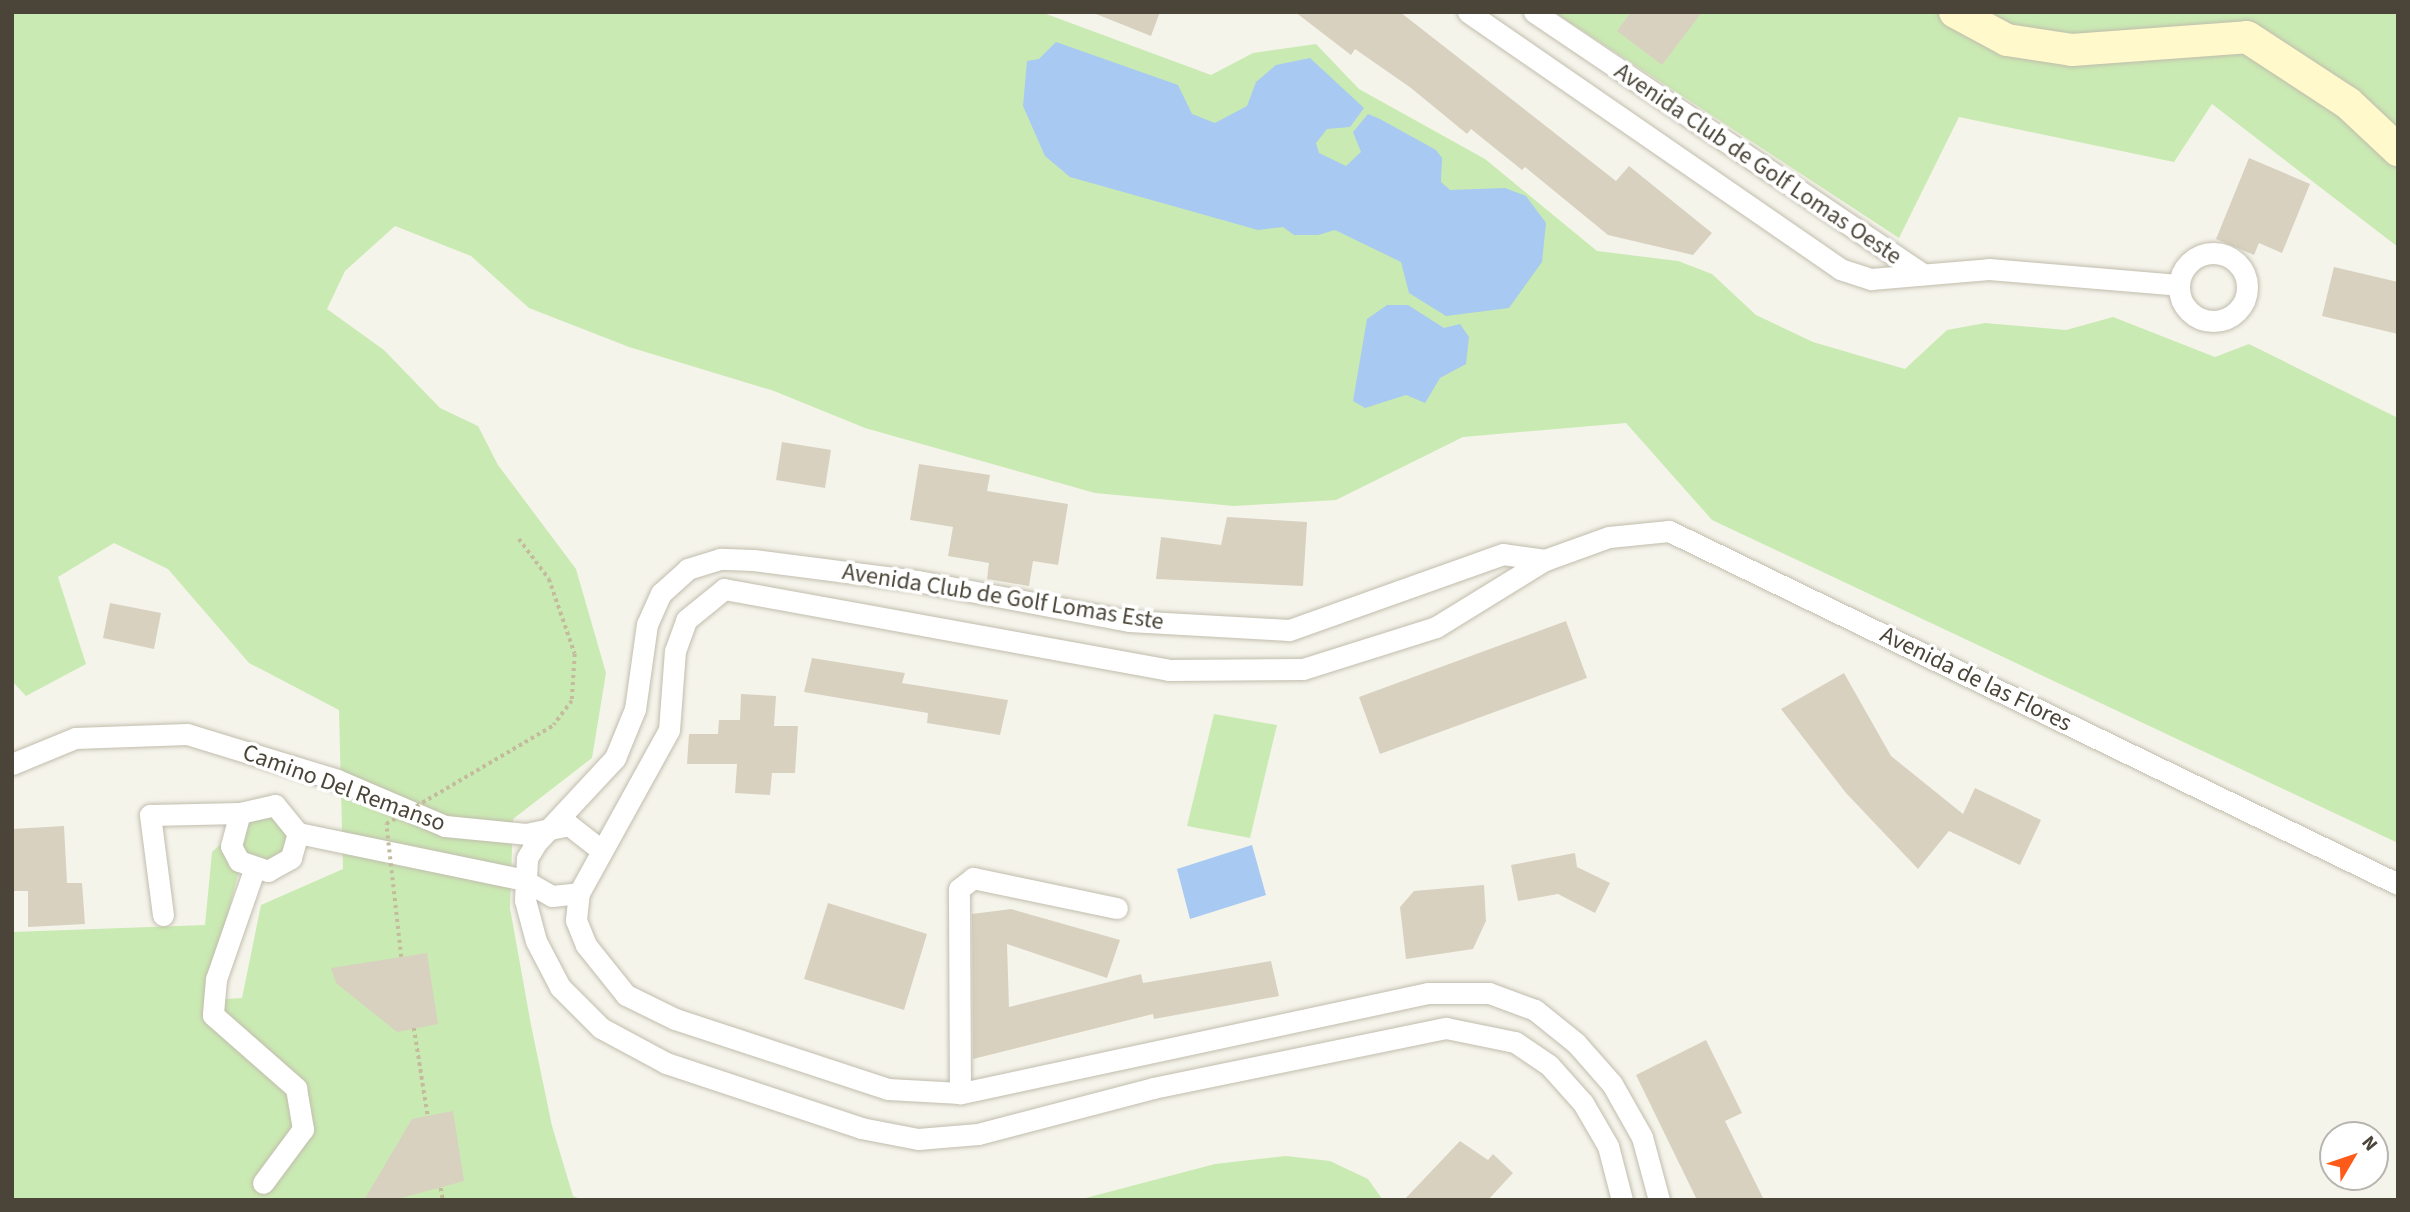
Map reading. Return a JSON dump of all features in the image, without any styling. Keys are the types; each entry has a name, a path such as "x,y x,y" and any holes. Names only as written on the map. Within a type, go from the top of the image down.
{"main road":[{"path":"1955,12 2007,40 2072,50 2247,37 2348,103 2398,150"}],"street":[{"name":"Avenida Club de Golf Lomas Oeste","path":"1468,12 1840,269 1871,279 1922,274"},
{"name":"Avenida Club de Golf Lomas Oeste","path":"1534,12 1922,274"},
{"path":"1922,274 1990,269 2178,285"},
{"name":"Avenida de las Flores","path":"1545,560 1609,537 1669,531 2398,884"},
{"name":"Avenida Club de Golf Lomas Este","path":"1545,560 1503,554 1289,630 1129,621 917,581 720,559 688,569 661,593 647,624 635,709 615,758 557,824 536,843 524,880 536,941 560,987 601,1028 666,1063 861,1128 918,1139 978,1134 1153,1088 1446,1028 1515,1042 1549,1065 1583,1103 1608,1146 1622,1200"},
{"name":"Avenida Club de Golf Lomas Este","path":"1545,560 1436,627 1303,669 1168,670 724,589 686,620 675,651 669,730 579,894 576,920 586,945 626,995 675,1019 888,1089 960,1093 1427,993 1489,993 1535,1010 1576,1042 1612,1084 1642,1137 1659,1200"},
{"name":"Camino Del Remanso","path":"12,764 75,738 187,734 337,780 446,826 526,834 557,824"},
{"path":"163,915 150,815 240,813 275,805 298,833 524,880 552,896 579,894"},
{"path":"240,813 231,846 254,870"},
{"path":"557,824 581,829 601,850"},
{"path":"254,870 281,867 297,846 298,833"},
{"path":"254,870 216,979 213,1015 296,1088 303,1129 263,1183"},
{"path":"960,1093 959,889 973,878 1117,908"}],"path":[{"path":"401,957 386,824 554,724 572,701 575,654 550,579 519,540"},
{"path":"414,1028 429,1116"},
{"path":"442,1188 443,1200"}],"green space":[{"path":"12,12 1041,12 1211,75 1253,53 1316,44 1359,89 1485,159 1597,251 1678,261 1712,274 1756,315 1813,342 1905,369 1947,330 1985,323 2066,330 2113,317 2215,357 2249,344 2398,418 2398,843 1712,520 1626,423 1463,437 1336,500 1234,506 1095,493 865,428 774,391 629,347 529,308 471,256 395,226 345,271 327,309 384,350 440,408 478,426 498,465 576,569 606,673 592,758 513,819 510,908 531,1025 552,1126 573,1196 583,1200 12,1200 12,932 205,925 212,852 227,838 241,863 206,1000 242,998 261,905 343,869 339,710 249,663 168,569 114,543 58,577 86,664 26,696 12,681"},
{"path":"1554,12 2398,12 2398,247 2212,104 2174,162 1959,117 1899,238"},
{"path":"1214,714 1277,725 1250,838 1187,826"},
{"path":"264,812 282,819 289,837 282,855 264,862 246,855 239,837 246,819"},
{"path":"1286,1156 1330,1161 1368,1179 1383,1200 1078,1200 1215,1164"}],"water":[{"path":"1056,42 1178,85 1192,114 1215,123 1247,106 1256,82 1276,65 1310,58 1364,108 1350,127 1327,129 1316,143 1319,153 1346,166 1361,152 1353,132 1368,114 1380,119 1436,150 1442,158 1441,182 1450,190 1505,188 1526,196 1546,223 1542,262 1509,308 1446,316 1409,293 1401,262 1335,230 1318,235 1294,235 1283,227 1258,230 1070,177 1045,156 1023,106 1027,61 1039,59"},
{"path":"1387,305 1408,305 1444,328 1460,324 1469,337 1466,364 1440,378 1425,403 1406,395 1365,408 1353,401 1367,319"},
{"path":"1252,845 1266,895 1190,919 1177,869"}],"building":[{"path":"1091,12 1160,12 1151,36"},
{"path":"1295,12 1400,12 1616,181 1629,166 1712,233 1693,255 1608,235 1525,167 1522,170 1471,129 1467,134 1411,88 1355,49 1351,55"},
{"path":"1631,12 1702,12 1662,65 1617,31"},
{"path":"2249,158 2310,184 2282,253 2259,243 2254,255 2216,239"},
{"path":"2334,267 2398,282 2398,334 2322,316"},
{"path":"782,442 831,450 825,488 776,480"},
{"path":"919,464 990,475 987,491 1068,504 1058,565 1033,561 1029,586 987,579 989,563 948,556 953,527 910,520"},
{"path":"1227,517 1307,522 1303,586 1156,579 1161,537 1221,545"},
{"path":"110,603 161,613 154,649 103,638"},
{"path":"1566,621 1587,678 1380,754 1359,697"},
{"path":"812,658 905,673 902,683 1008,700 1000,735 927,723 928,713 804,692"},
{"path":"1844,673 1891,756 1963,814 1975,788 2041,820 2020,865 1949,831 1918,869 1846,793 1781,709"},
{"path":"741,694 776,696 774,726 798,726 795,773 772,773 770,795 735,793 737,764 687,764 689,734 718,734 719,720 740,720"},
{"path":"64,826 67,883 82,883 85,924 28,927 28,891 12,891 12,829"},
{"path":"1575,853 1577,867 1610,883 1595,913 1558,894 1518,901 1511,865"},
{"path":"1484,885 1486,921 1473,949 1406,959 1400,907 1414,891"},
{"path":"828,903 927,934 904,1010 804,979"},
{"path":"1011,909 1120,940 1107,978 1007,944 1009,1007 1141,974 1143,983 1271,961 1279,996 1154,1019 1153,1014 973,1059 972,914"},
{"path":"427,953 438,1024 397,1032 336,983 331,968"},
{"path":"1706,1040 1742,1113 1725,1121 1764,1200 1697,1200 1636,1075"},
{"path":"453,1111 464,1181 394,1200 364,1200 412,1119"},
{"path":"1460,1141 1488,1160 1493,1154 1513,1173 1488,1200 1404,1200"}]}
